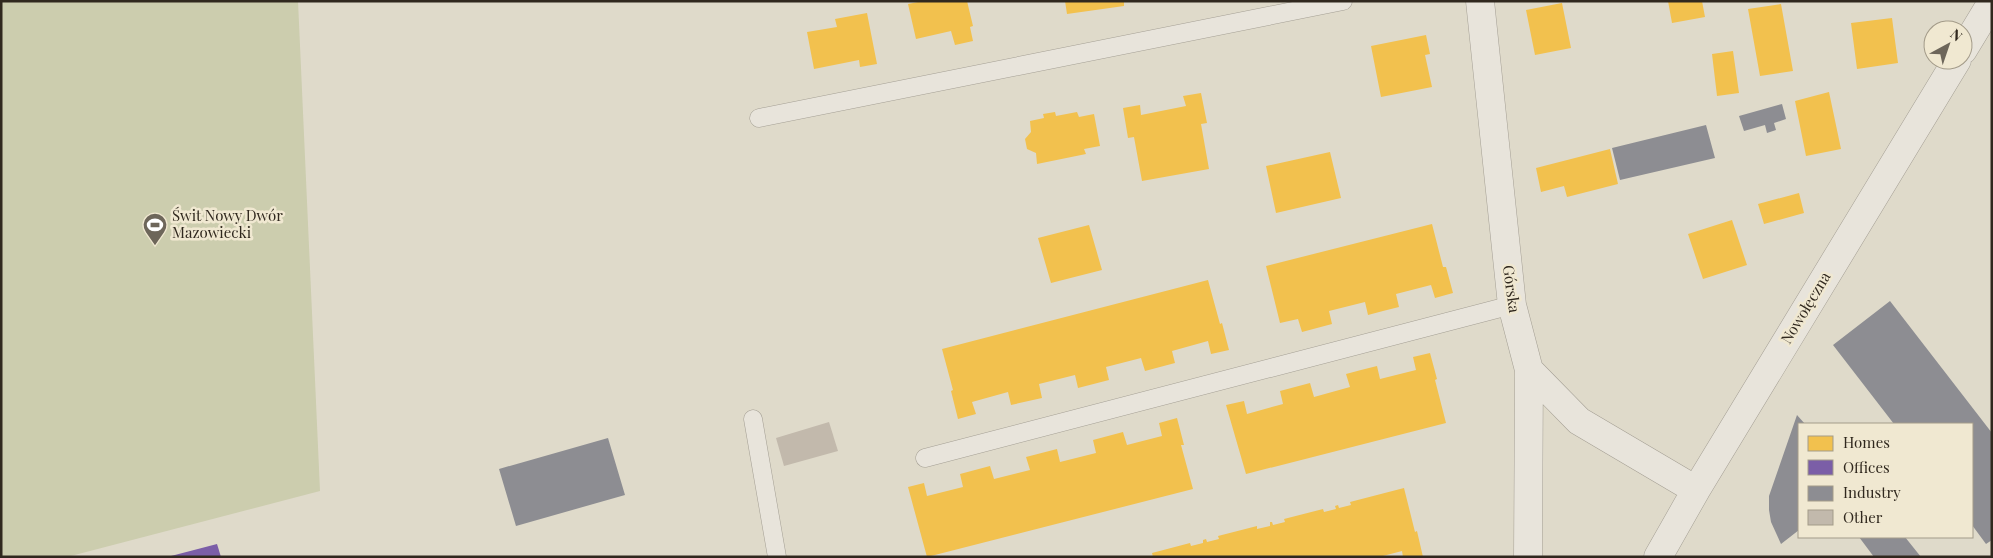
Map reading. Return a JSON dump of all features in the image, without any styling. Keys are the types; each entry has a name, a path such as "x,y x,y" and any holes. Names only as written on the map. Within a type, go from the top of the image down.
{"street":[{"name":"Górska","path":"1480,1 1512,305 1529,370 1578,422 1696,490"},
{"path":"1973,33 1992,2"},
{"name":"Nowołęczna","path":"1658,557 1696,490 1951,70"},
{"path":"1528,557 1529,370"}],"lane":[{"path":"759,118 1343,1"},
{"path":"925,458 1512,305"},
{"path":"753,419 778,557"}],"green space":[{"name":"Świt Nowy Dwór Mazowiecki","path":"1,1 298,1 320,491 67,557 1,557"}],"building: Homes":[{"path":"923,1 967,1 973,26 970,27 973,41 955,45 951,31 916,39 908,4"},
{"path":"1065,1 1124,1 1124,6 1067,14"},
{"path":"1668,1 1702,1 1705,17 1672,23"},
{"path":"1562,3 1571,48 1535,55 1526,10"},
{"path":"1781,4 1793,71 1760,76 1748,9"},
{"path":"867,13 877,64 860,67 859,60 814,69 807,32 837,27 835,19"},
{"path":"1892,18 1898,63 1857,69 1851,23"},
{"path":"1426,35 1430,54 1425,55 1432,87 1381,97 1371,46"},
{"path":"1733,51 1739,93 1717,96 1712,54"},
{"path":"1829,92 1841,149 1806,156 1795,101"},
{"path":"1201,93 1207,123 1201,124 1209,169 1142,181 1134,137 1128,138 1123,108 1140,105 1141,115 1186,106 1183,96"},
{"path":"1055,112 1056,116 1077,112 1079,117 1094,114 1100,146 1084,149 1086,154 1037,164 1036,153 1027,149 1025,139 1031,132 1030,121 1044,118 1043,114"},
{"path":"1610,149 1618,184 1567,197 1564,186 1541,192 1536,168"},
{"path":"1330,152 1341,198 1276,213 1266,166"},
{"path":"1799,193 1804,213 1764,224 1758,204"},
{"path":"1732,220 1747,265 1703,279 1688,234"},
{"path":"1432,224 1443,267 1446,267 1453,293 1435,298 1431,285 1396,294 1399,307 1368,315 1365,302 1329,311 1332,324 1302,332 1298,319 1280,323 1266,266"},
{"path":"1089,225 1102,270 1051,283 1038,238"},
{"path":"1208,280 1229,350 1211,354 1208,341 1172,351 1175,363 1145,371 1141,358 1106,367 1109,380 1078,388 1075,375 1039,384 1042,398 1011,405 1008,392 972,402 976,414 958,419 951,391 953,390 942,349"},
{"path":"1430,353 1446,423 1246,474 1226,405 1244,401 1247,414 1283,404 1280,391 1310,383 1314,397 1350,387 1346,374 1361,370 1377,366 1380,379 1416,370 1413,357"},
{"path":"1177,418 1184,445 1181,445 1193,489 927,557 908,487 924,483 927,496 963,487 960,474 990,466 994,479 1030,470 1026,457 1057,449 1060,462 1096,453 1093,440 1123,432 1127,445 1162,436 1159,423"},
{"path":"1404,488 1423,557 1403,557 1402,551 1379,557 1153,557 1152,553 1190,543 1191,546 1203,543 1203,540 1206,539 1207,542 1219,539 1218,536 1257,526 1257,529 1270,526 1270,522 1273,525 1285,522 1284,519 1323,509 1324,512 1336,509 1335,506 1338,505 1339,508 1351,505 1350,502"}],"building: Offices":[{"path":"217,544 221,557 171,557 171,556"}],"building: Industry":[{"path":"1782,104 1786,119 1774,123 1776,130 1767,133 1765,125 1744,131 1739,116"},
{"path":"1706,125 1715,158 1620,180 1612,148"},
{"path":"1890,301 1992,433 1992,540 1986,544 1973,526 1973,423 1893,423 1833,345"},
{"path":"1797,415 1804,423 1798,423 1798,531 1781,544 1771,522 1769,496"},
{"path":"608,438 625,495 516,526 499,469"},
{"path":"1860,538 1906,538 1921,557 1874,557"}],"building: Other":[{"path":"829,422 838,451 784,466 776,438"}],"place":[{"name":"Świt Nowy Dwór Mazowiecki","path":"155,246"}]}
